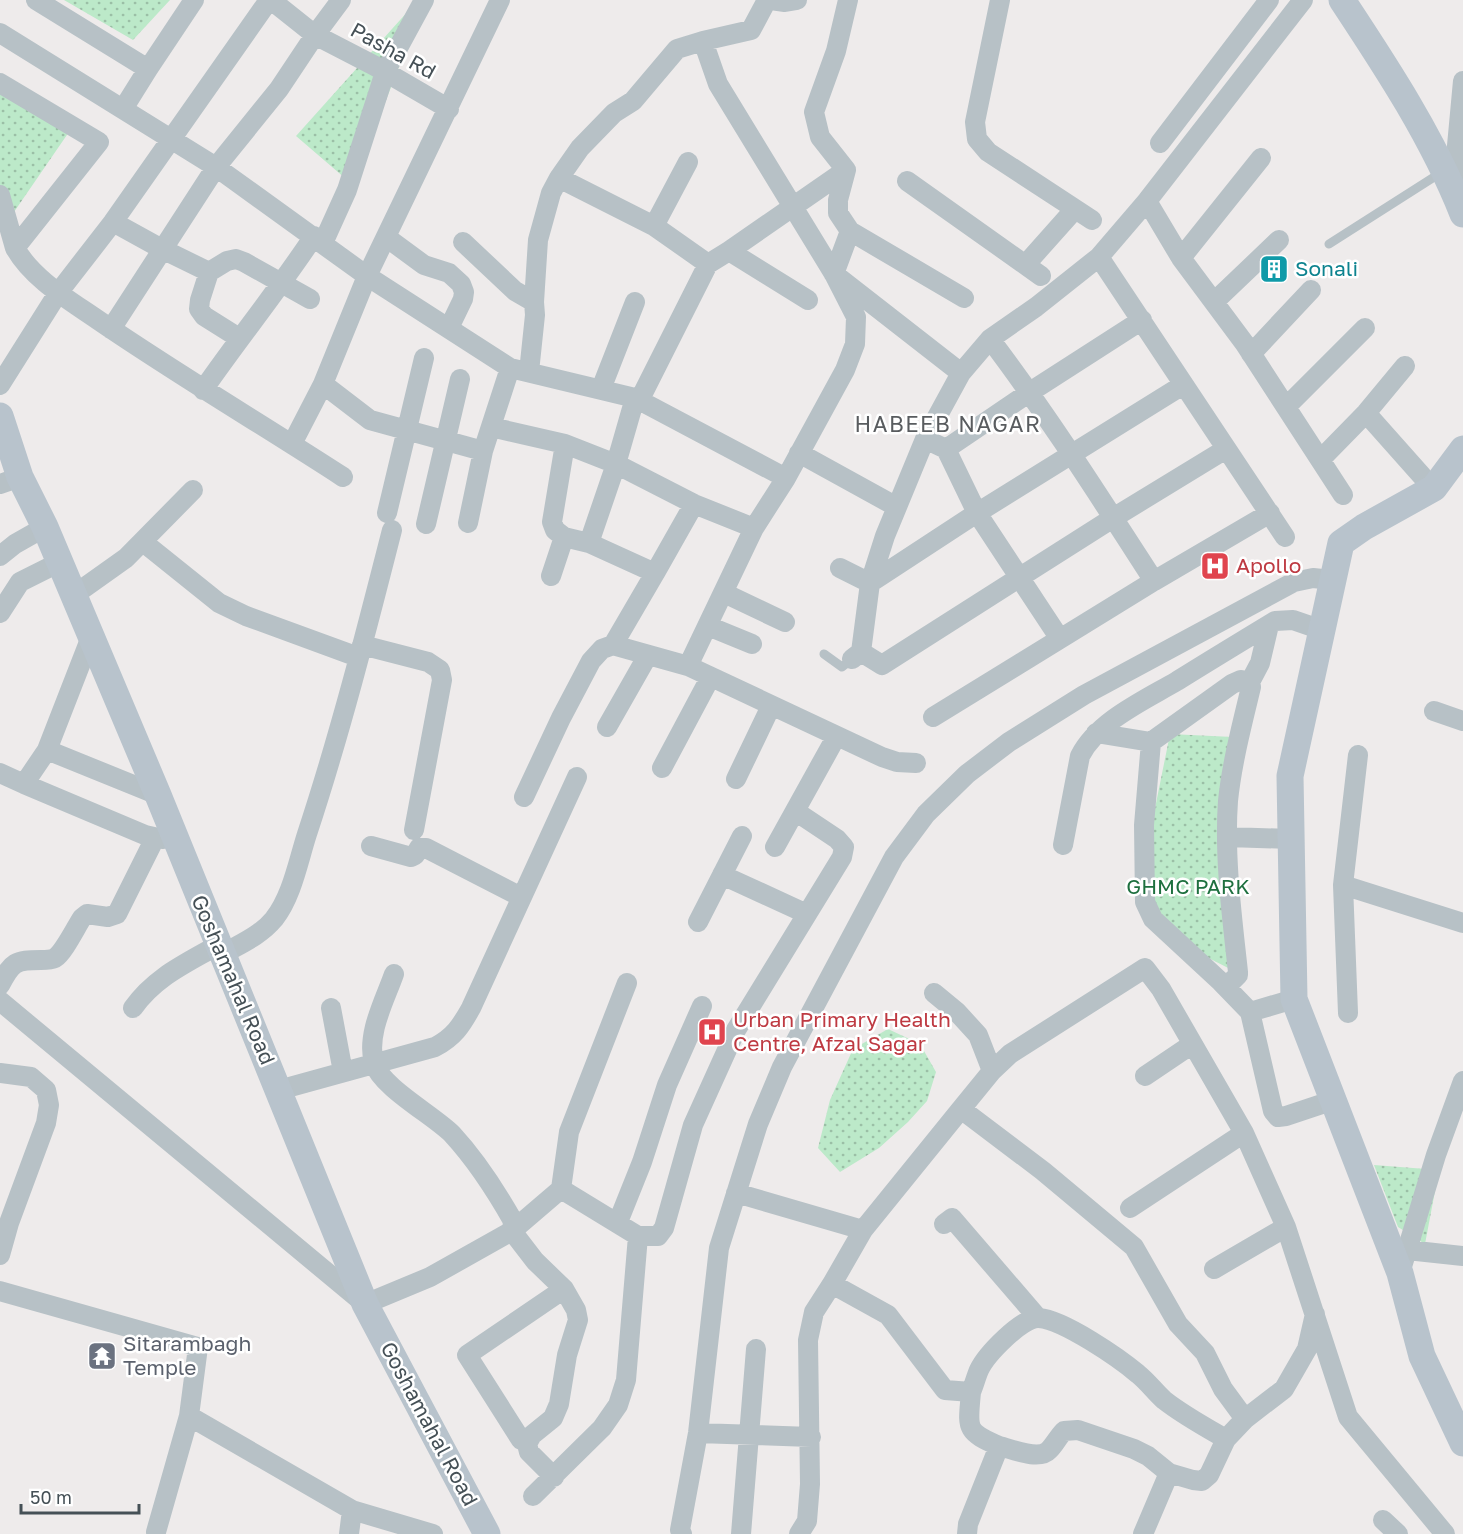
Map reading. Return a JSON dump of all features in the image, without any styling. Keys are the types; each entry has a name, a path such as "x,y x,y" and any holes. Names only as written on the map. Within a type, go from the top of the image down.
{"street":[{"path":"36,0 148,69"},
{"path":"123,109 194,0"},
{"path":"0,385 58,293 113,222 270,0"},
{"name":"Pasha Rd","path":"270,0 315,35 449,109"},
{"path":"111,329 216,167 279,89 341,0"},
{"path":"203,390 239,338 319,240 347,190 385,72 423,0"},
{"path":"292,444 323,384 367,276 500,0"},
{"path":"468,523 483,451 491,427 520,370 535,315 538,240 551,193 559,177 580,148 614,113 633,101 677,49 751,30 769,0 785,2 797,0"},
{"path":"846,170 820,137 814,112 836,51 848,0"},
{"path":"1000,0 975,122 977,138 988,152 1092,220"},
{"path":"1160,143 1269,0"},
{"path":"1226,449 882,665 856,656 870,583 885,536 925,439 961,373 990,339 1099,257 1147,201 1303,0"},
{"path":"1342,0 1394,78 1448,180 1463,214"},
{"path":"0,33 216,167 367,276 448,328 520,370 601,388 637,400 786,478"},
{"path":"688,666 754,528 786,478 845,370 855,344 856,317 834,274 718,84 703,41"},
{"path":"1448,180 1463,81"},
{"path":"0,83 99,141 15,248"},
{"path":"1181,258 1261,158"},
{"path":"654,226 688,162"},
{"path":"589,543 637,400 708,264 846,170"},
{"path":"846,170 838,200 838,213 850,231 964,298"},
{"path":"559,177 654,226 708,264"},
{"path":"907,181 1034,270 1075,209"},
{"path":"0,195 15,248 22,262 58,293 203,390 343,477"},
{"path":"1147,201 1181,258 1251,354 1343,495"},
{"path":"113,222 209,272"},
{"path":"834,274 850,231"},
{"path":"386,237 424,265 449,273 461,284 464,292 463,299 448,328"},
{"path":"1214,302 1279,240"},
{"path":"463,242 515,291 534,302"},
{"path":"729,251 808,300"},
{"path":"1099,257 1285,537"},
{"path":"239,338 204,316 199,309 209,272 227,261 236,259 244,262 310,299"},
{"path":"834,274 961,373"},
{"path":"1251,354 1311,290"},
{"path":"601,388 635,302"},
{"path":"946,449 1142,320"},
{"path":"1286,407 1365,328"},
{"path":"990,339 1030,392 1154,581"},
{"path":"133,1008 145,992 162,978 219,950 258,935 274,919 286,897 316,808 360,651 390,521 406,430 424,358"},
{"path":"1321,459 1366,413 1405,366"},
{"path":"426,524 460,379"},
{"path":"323,384 370,420 483,451"},
{"path":"870,583 977,513 1183,385"},
{"path":"1366,413 1422,476"},
{"name":"Goshamahal Road","path":"0,416 10,480 45,527 158,795 164,836 219,950 279,1090 365,1304 487,1534"},
{"path":"491,427 565,444 616,464 694,504 754,528"},
{"path":"925,439 946,449 977,513 1060,639"},
{"path":"565,444 552,522 555,530 564,537 589,543 656,573"},
{"path":"1463,449 1434,488 1364,527 1341,543 1290,776 1294,999 1334,1100 1404,1262 1422,1356 1463,1443"},
{"path":"799,453 897,507"},
{"path":"74,595 126,558 193,490"},
{"path":"613,645 694,504"},
{"path":"933,717 1154,581 1270,513"},
{"path":"0,556 15,544 45,527"},
{"path":"551,576 564,537"},
{"path":"143,542 219,603 246,616 360,651 428,662 440,669 442,680 414,830"},
{"path":"0,613 20,582 60,562"},
{"path":"840,568 870,583"},
{"path":"679,1533 698,1433 719,1248 736,1193 758,1124 782,1067 894,856 926,814 967,774 1009,742 1084,695 1294,582 1313,578 1332,580"},
{"path":"724,593 785,622"},
{"path":"1063,844 1080,756 1086,744 1096,733 1130,709 1275,621 1293,620 1322,630"},
{"path":"1221,982 1230,983 1238,975 1229,880 1228,802 1234,760 1251,687 1250,682 1260,663 1269,625"},
{"path":"708,626 753,644"},
{"path":"24,784 47,750 91,637"},
{"path":"524,796 591,661 602,649 613,645 688,666 882,757 897,762 916,763"},
{"path":"607,727 648,655"},
{"path":"662,768 710,678"},
{"path":"1096,733 1151,742 1232,684 1241,680 1250,682"},
{"path":"735,779 771,706"},
{"path":"1434,711 1463,721"},
{"path":"775,847 836,737"},
{"path":"1151,742 1144,825 1145,902 1153,919 1250,1012 1273,1111 1278,1117 1334,1100"},
{"path":"47,750 158,795"},
{"path":"1348,1012 1343,885 1358,755"},
{"path":"0,773 52,798 164,836 117,914 108,917 87,914 55,958 23,960 14,963 8,968 0,985"},
{"path":"279,1090 435,1047 447,1041 459,1030 577,777"},
{"path":"561,1189 638,1236 658,1236 664,1228 693,1125 736,1030 842,857 844,848 837,839 795,811"},
{"path":"698,922 742,836"},
{"path":"1228,837 1291,839"},
{"path":"371,846 411,856 415,855 419,848 426,848 521,897"},
{"path":"722,874 807,914"},
{"path":"1343,885 1463,923"},
{"path":"799,1534 807,1521 810,1484 808,1340 814,1312 863,1230 992,1071 1010,1054 1145,968 1161,989 1191,1045 1244,1133 1286,1227 1348,1417 1445,1534"},
{"path":"394,974 372,1038 374,1063 382,1077 451,1133 476,1163 513,1221 512,1231 535,1261 564,1289 576,1310 578,1320 567,1354 559,1404 553,1418 532,1435 527,1444 529,1452 554,1477"},
{"path":"0,1001 365,1304 430,1277 512,1231 561,1189 569,1132 627,983"},
{"path":"934,993 957,1012 978,1035 992,1071"},
{"path":"1250,1012 1294,999"},
{"path":"618,1222 642,1162 667,1085 702,1006"},
{"path":"331,1008 343,1072"},
{"path":"1145,1076 1191,1045"},
{"path":"0,1073 31,1077 46,1090 49,1105 46,1123 9,1223 0,1255"},
{"path":"1404,1262 1436,1155 1463,1081"},
{"path":"961,1109 1043,1171 1134,1247 1178,1324 1205,1353 1224,1389 1245,1419"},
{"path":"1130,1208 1244,1133"},
{"path":"736,1193 863,1230"},
{"path":"944,1224 952,1218 1038,1318"},
{"path":"1214,1269 1286,1227"},
{"path":"533,1496 602,1428 618,1404 626,1380 638,1236"},
{"path":"1404,1262 1463,1256"},
{"path":"832,1284 888,1315 945,1390 972,1392"},
{"path":"521,1440 467,1355 564,1289"},
{"path":"0,1292 198,1347 189,1416 156,1532"},
{"path":"1226,1439 1164,1400 1138,1374 1100,1347 1057,1322 1038,1318 1025,1322 996,1347 980,1369 972,1392 968,1421 972,1431 978,1437 999,1446 1040,1455 1048,1451 1064,1431 1078,1430 1141,1453 1169,1473 1202,1481 1209,1475 1226,1439 1245,1419 1284,1389 1307,1349 1315,1314"},
{"path":"741,1534 756,1349"},
{"path":"189,1416 352,1510 433,1534"},
{"path":"698,1433 811,1437"},
{"path":"968,1534 968,1524 999,1446"},
{"path":"1143,1534 1169,1473"},
{"path":"349,1534 352,1510"},
{"path":"1383,1520 1398,1534"}],"lane":[{"path":"1329,244 1448,180"},
{"path":"825,654 842,667 856,656"}],"green space":[{"path":"64,0 170,0 133,40"},
{"path":"418,0 425,0 353,185 296,136"},
{"path":"0,94 71,129 3,228 0,211"},
{"name":"GHMC PARK","path":"1170,734 1233,737 1236,972 1189,948 1151,909 1150,833"},
{"path":"888,1029 920,1044 936,1072 927,1101 879,1148 840,1172 818,1148 830,1100 853,1049"},
{"path":"1374,1165 1439,1170 1425,1244 1398,1227"}],"place":[{"name":"Sonali","path":"1274,269"},
{"name":"Apollo","path":"1215,566"},
{"name":"Urban Primary Health Centre, Afzal Sagar","path":"712,1032"},
{"name":"Sitarambagh Temple","path":"102,1356"}],"district":[{"name":"HABEEB NAGAR","path":"948,424"}]}
